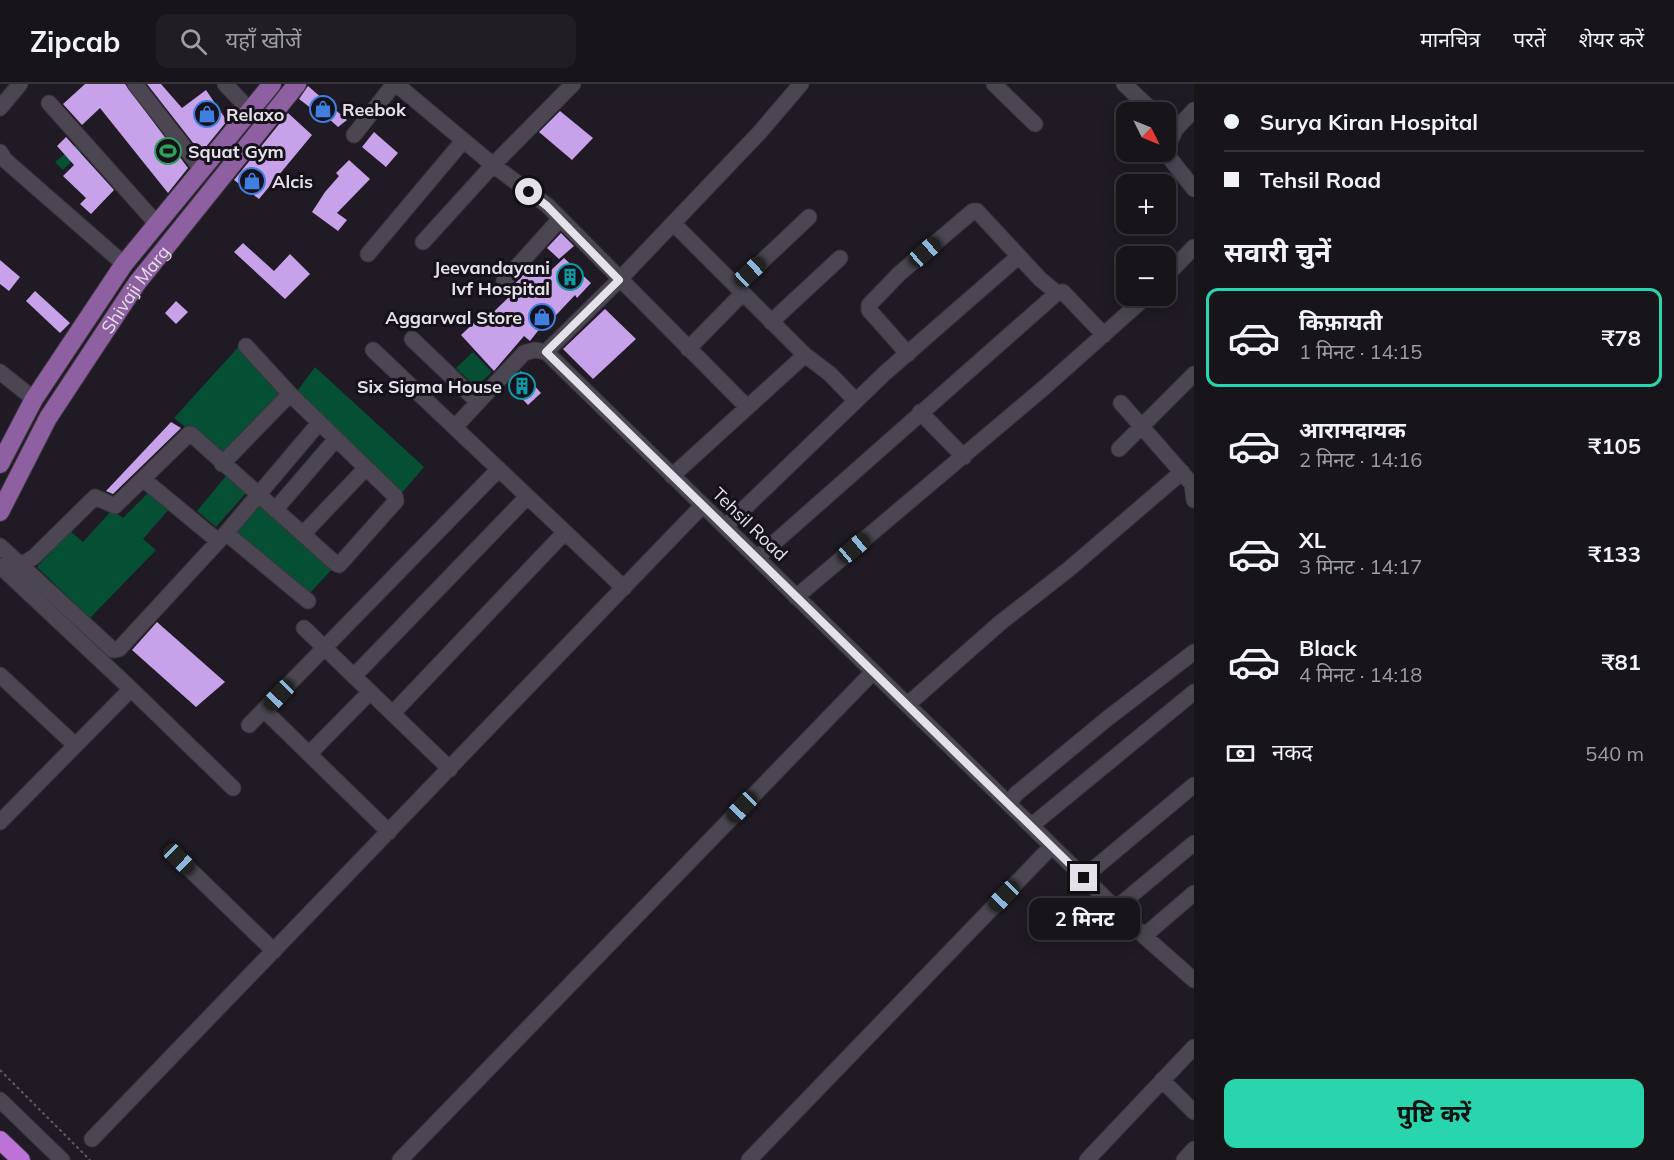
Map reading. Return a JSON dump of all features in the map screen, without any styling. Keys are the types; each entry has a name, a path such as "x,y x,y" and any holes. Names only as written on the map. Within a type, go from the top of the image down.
{"highway":[{"path":"0,1140 21,1160"}],"main road":[{"name":"Shivaji Marg","path":"0,464 34,399 124,264 272,84"},
{"name":"Shivaji Marg","path":"0,512 48,418 137,283 297,84"}],"street":[{"path":"0,108 20,84"},
{"path":"135,84 202,170"},
{"path":"225,84 249,112 265,124"},
{"path":"354,135 395,84 463,141 547,206 746,406"},
{"path":"455,427 524,353 535,350 546,352 619,280 760,132 801,84"},
{"path":"994,84 1035,123"},
{"path":"1124,84 1143,102"},
{"path":"423,242 493,165 572,85"},
{"path":"49,103 158,224"},
{"path":"1176,123 1194,110"},
{"path":"368,254 463,141"},
{"path":"3,162 124,264"},
{"path":"1174,162 1194,189"},
{"path":"908,354 869,310 869,305 900,273 975,210 1048,287 1057,293"},
{"path":"688,349 739,290 809,217"},
{"path":"504,281 560,219"},
{"path":"673,223 771,322 805,355 830,374 856,402"},
{"path":"1176,265 1194,246"},
{"path":"725,527 908,354 1019,256"},
{"path":"771,322 840,258"},
{"path":"757,558 1057,293 1063,292 1104,335"},
{"path":"796,597 964,457 1136,306"},
{"path":"412,339 478,402"},
{"path":"21,565 34,557 95,497 115,506 189,434 335,563 341,563 396,501 395,496 290,394 246,346"},
{"path":"373,350 624,588"},
{"name":"Tehsil Road","path":"546,352 1084,878 1194,980"},
{"path":"672,476 746,406 805,355"},
{"path":"0,372 34,399"},
{"path":"1119,449 1194,374"},
{"path":"222,464 290,394"},
{"path":"1121,404 1189,480 1194,500"},
{"path":"920,412 964,457"},
{"path":"0,546 116,650 155,612 259,495 319,423"},
{"path":"275,510 336,439"},
{"path":"303,534 365,469"},
{"path":"249,725 499,469"},
{"path":"143,479 308,601"},
{"path":"907,705 982,638 1189,480"},
{"path":"355,675 527,496"},
{"path":"92,1139 703,506"},
{"path":"393,713 565,532"},
{"path":"0,566 232,788"},
{"path":"304,628 450,769"},
{"path":"1009,804 1016,794 1108,718 1194,652"},
{"path":"400,1160 873,672"},
{"path":"0,675 75,745"},
{"path":"0,822 131,689"},
{"path":"309,754 370,692"},
{"path":"1031,826 1194,692"},
{"path":"264,710 389,832"},
{"path":"1084,878 1194,785"},
{"path":"1116,908 1194,843"},
{"path":"750,1160 1052,846"},
{"path":"179,859 274,951"},
{"path":"1144,936 1194,893"},
{"path":"1087,1160 1194,1047"},
{"path":"1162,1080 1194,1112"},
{"path":"0,1100 62,1160"},
{"path":"1184,1160 1194,1149"}],"path":[{"path":"0,1070 90,1160"}],"green space":[{"path":"79,143 84,149 63,170 55,162"},
{"path":"242,343 293,390 227,461 174,418"},
{"path":"473,352 492,372 476,387 456,368"},
{"path":"315,367 424,467 400,495 295,394"},
{"path":"226,476 246,493 216,527 197,511"},
{"path":"151,490 170,508 143,539 156,550 90,618 37,567 70,531 83,542 112,510 123,518"},
{"path":"262,502 335,566 309,594 234,532"}],"building":[{"path":"85,84 125,84 188,168 168,193 100,108 82,125 63,104"},
{"path":"147,84 161,84 182,108 206,90 227,121 201,153"},
{"name":"Reebok","path":"308,86 347,120 338,127 319,110 316,112 299,99"},
{"path":"560,111 593,138 572,160 539,132"},
{"path":"288,113 312,135 259,199 234,180"},
{"path":"374,132 398,153 386,167 362,147"},
{"path":"66,137 114,190 91,214 80,204 86,198 63,176 74,165 57,146"},
{"path":"349,160 370,179 337,213 347,220 338,231 312,212 339,176 336,173"},
{"path":"561,233 574,246 559,259 547,248"},
{"path":"243,243 274,271 290,254 310,274 285,299 234,252"},
{"path":"564,258 591,283 577,298 575,295 543,329 541,327 530,341 524,336 494,371 461,335 477,320 481,324 508,298 499,290 511,288 535,262 547,274"},
{"path":"0,260 20,277 9,291 0,284"},
{"path":"35,291 70,323 60,333 26,301"},
{"path":"176,301 188,312 176,324 165,313"},
{"path":"605,309 636,339 593,379 563,349"},
{"name":"Six Sigma House","path":"521,371 541,393 528,405 508,384"},
{"path":"171,422 181,428 113,494 106,491"},
{"path":"157,622 225,682 196,707 132,650"}],"place":[{"name":"Reebok","path":"323,109"},
{"name":"Relaxo","path":"207,114"},
{"name":"Squat Gym","path":"168,151"},
{"name":"Alcis","path":"252,181"},
{"name":"Jeevandayani Ivf Hospital","path":"570,277"},
{"name":"Aggarwal Store","path":"542,317"},
{"name":"Six Sigma House","path":"522,386"}],"route":[{"path":"529,192 547,206 619,280 546,352 1084,878"}]}
